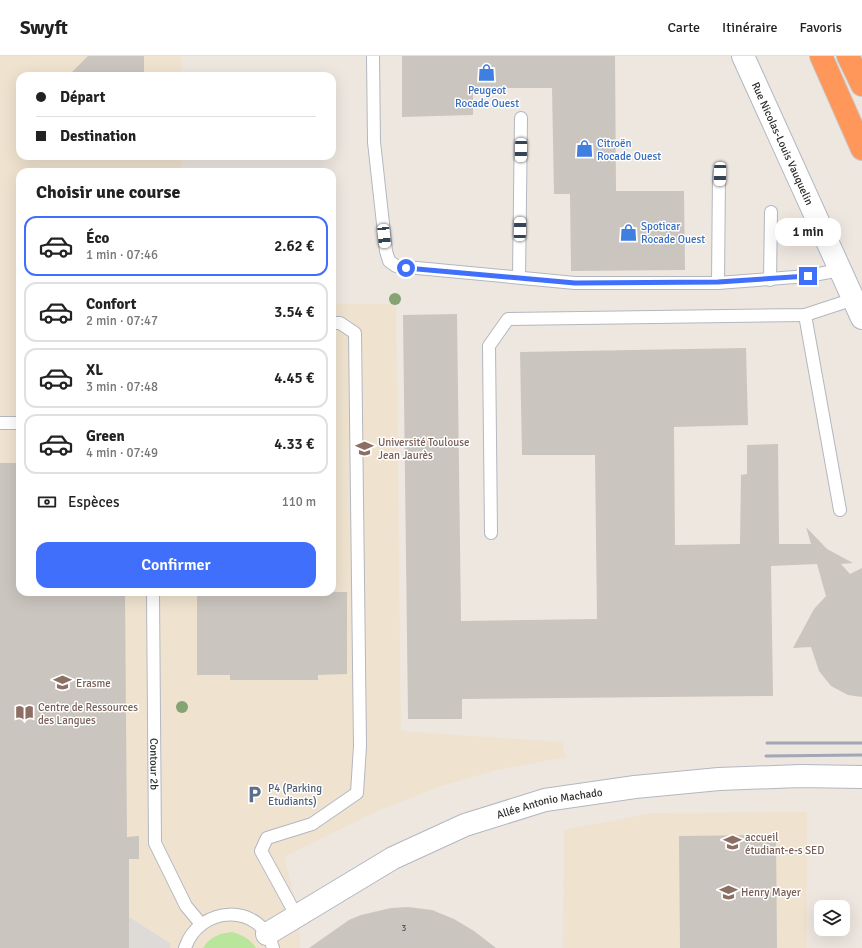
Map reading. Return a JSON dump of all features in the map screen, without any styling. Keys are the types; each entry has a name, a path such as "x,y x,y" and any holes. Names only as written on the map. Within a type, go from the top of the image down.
{"highway":[{"path":"821,56 862,149"},
{"path":"848,56 862,85"}],"street":[{"name":"Rue Nicolas-Louis Vauquelin","path":"743,56 858,309"},
{"name":"Allée Antonio Machado","path":"270,941 296,915 400,855 465,825 545,800 635,787 719,779 800,776 862,777"}],"lane":[{"path":"374,56 374,142 386,251 389,261 396,266 575,283 770,280 808,276 840,270"},
{"path":"519,277 521,118"},
{"path":"718,282 720,174"},
{"path":"770,280 771,212"},
{"path":"491,533 490,346 508,319 805,315 858,309"},
{"path":"805,315 840,510"},
{"path":"296,915 261,850 268,838 312,824 357,793 360,746 355,333 340,323 336,323"},
{"path":"0,423 16,423"},
{"name":"Contour 2b","path":"153,596 155,842 186,906 201,924"},
{"path":"185,948 191,935 201,924 218,916 236,915 253,922 270,941"}],"shaded area":[{"name":"Université Toulouse Jean Jaurès","path":"0,56 181,56 181,72 16,72 16,160 181,160 181,168 16,168 16,596 336,596 336,304 396,304 401,731 562,742 566,757 493,771 442,786 377,811 284,857 299,913 300,948 0,948"},
{"path":"807,812 807,948 563,948 564,830 651,813"},
{"path":"129,917 171,944 170,948 129,948"}],"green space":[{"path":"233,932 246,938 256,948 203,948 212,938 224,933"}],"building":[{"path":"88,56 144,56 144,72 72,72"},
{"path":"402,56 615,56 616,191 684,191 685,270 571,271 570,194 554,194 552,88 473,88 473,115 402,117"},
{"path":"457,314 461,621 597,619 595,455 522,455 520,352 746,348 748,425 674,427 675,545 740,544 741,475 747,474 747,445 778,444 779,544 811,544 806,527 827,549 853,563 841,564 850,574 862,568 862,697 848,695 831,686 819,671 811,647 793,648 814,609 826,596 817,564 771,566 773,696 462,699 462,719 408,719 403,315"},
{"name":"Erasme","path":"0,463 16,463 16,596 125,596 127,837 139,836 139,859 129,859 129,948 0,948"},
{"path":"336,592 347,592 347,674 318,675 318,680 230,680 230,675 197,675 197,596 336,596"},
{"name":"Henry Mayer","path":"776,835 777,948 680,948 679,836"},
{"path":"408,907 432,910 454,919 474,931 496,948 309,948 349,920 361,915 391,908"}],"railway":[{"path":"767,743 862,743"},
{"path":"766,756 862,755"}],"place":[{"name":"Peugeot Rocade Ouest","path":"487,72"},
{"name":"Citroën Rocade Ouest","path":"584,149"},
{"name":"Spoticar Rocade Ouest","path":"628,232"},
{"name":"Université Toulouse Jean Jaurès","path":"365,448"},
{"name":"Erasme","path":"63,683"},
{"name":"Centre de Ressources des Langues","path":"25,713"},
{"name":"P4 (Parking Etudiants)","path":"255,794"},
{"name":"accueil étudiant-e-s SED","path":"732,843"},
{"name":"Henry Mayer","path":"728,892"}],"route":[{"path":"406,268 575,283 718,282 770,280 808,276"}]}
